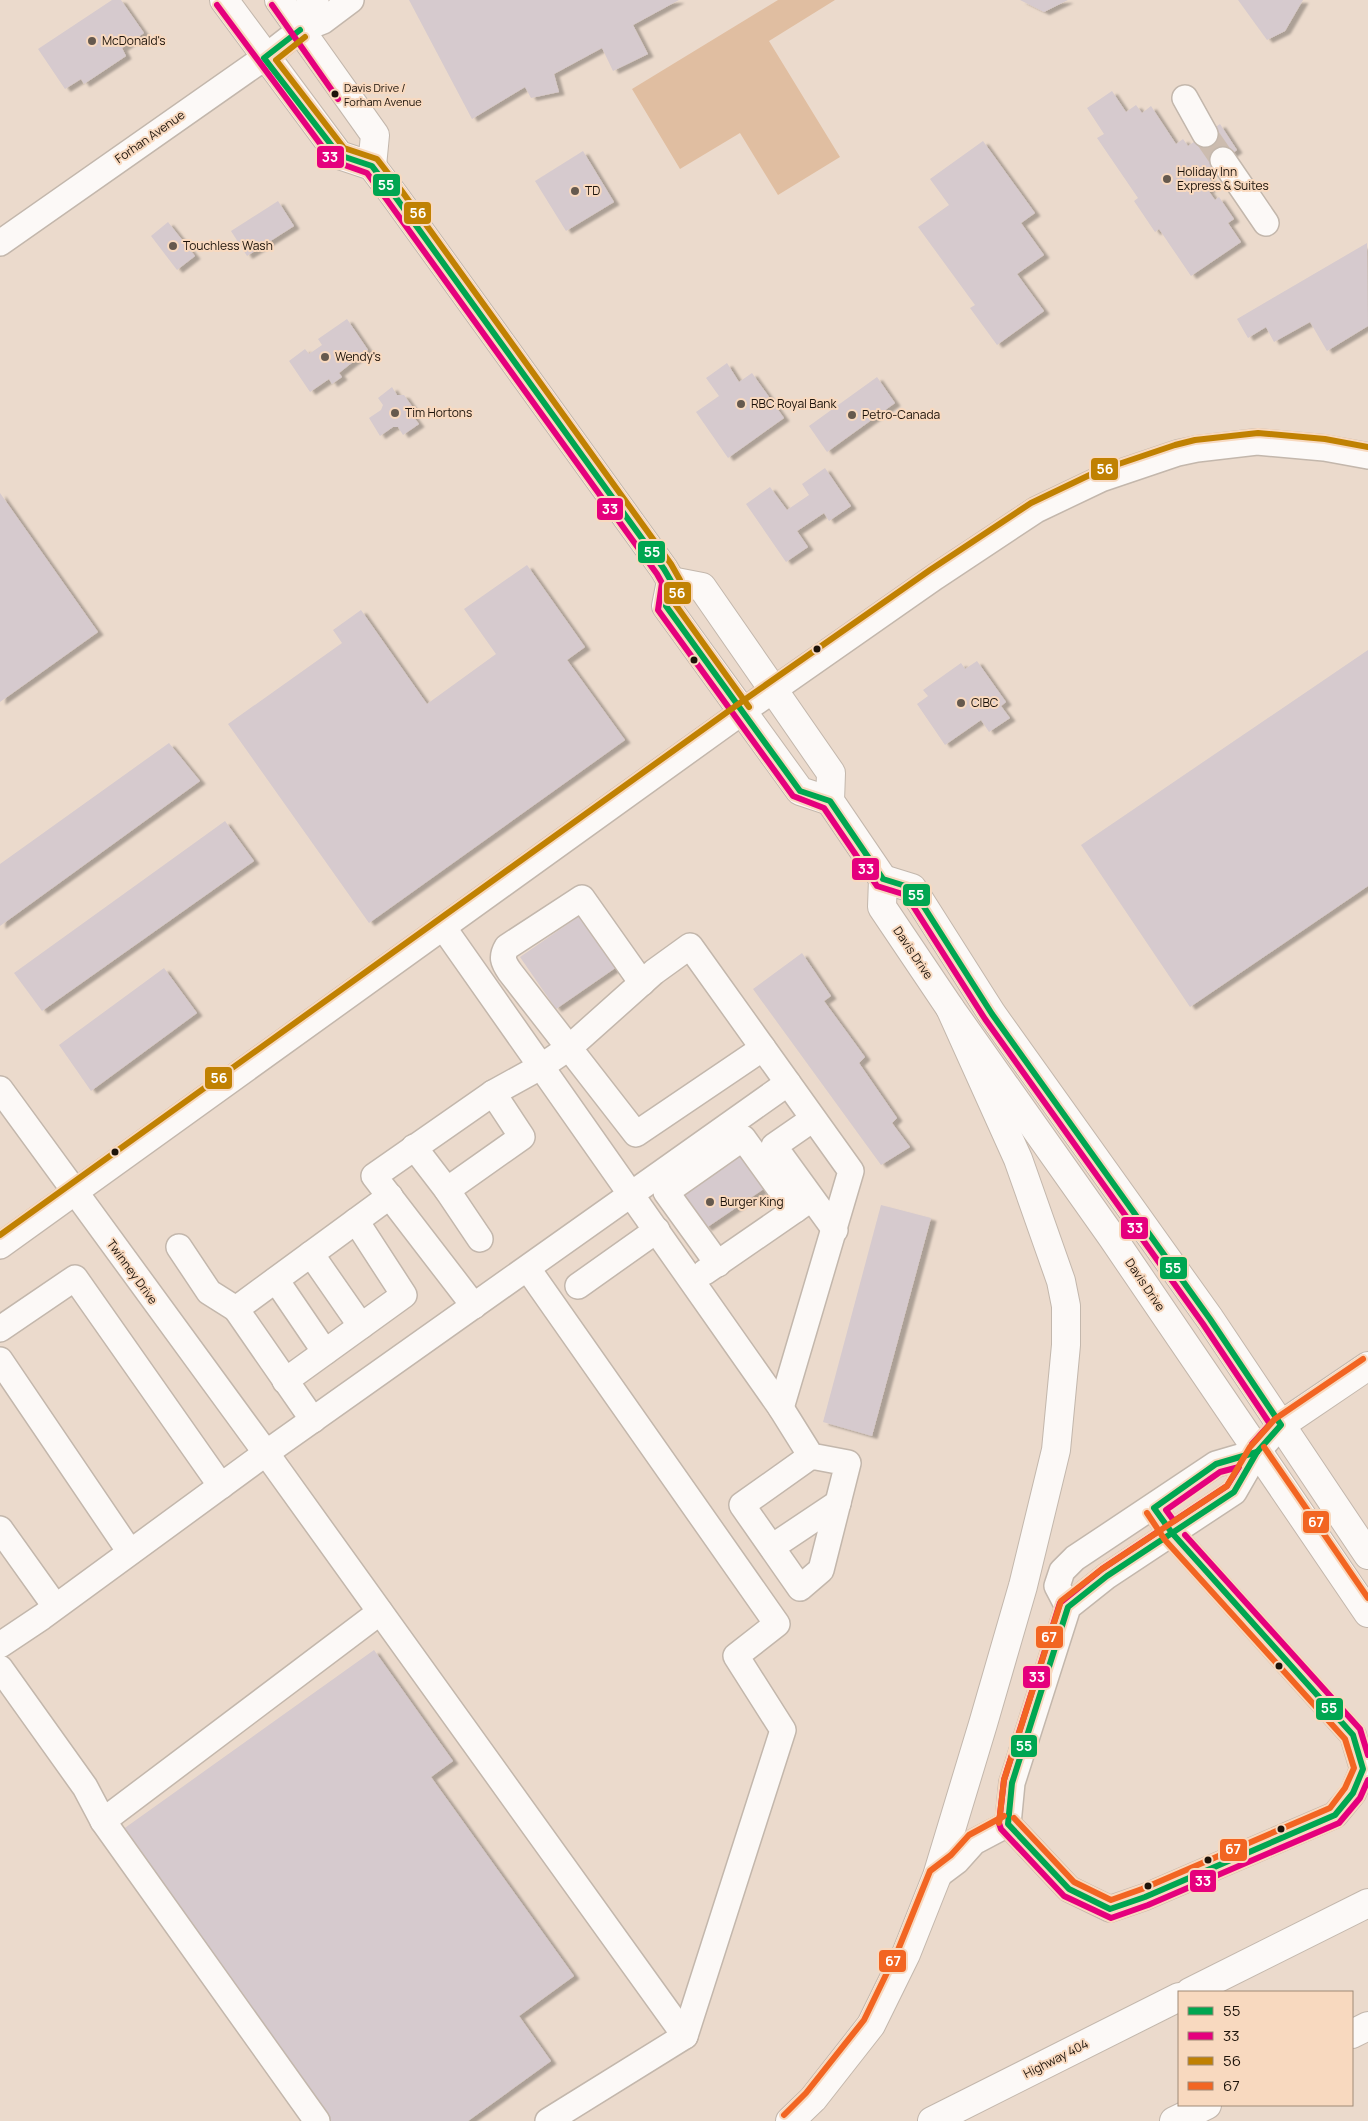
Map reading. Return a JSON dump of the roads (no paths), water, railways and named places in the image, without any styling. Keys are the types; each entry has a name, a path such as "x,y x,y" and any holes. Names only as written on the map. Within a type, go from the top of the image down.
{"main road":[{"path":"224,0 264,58 339,155 372,166 671,581 702,587 831,773 830,800 883,880 912,888 992,1014 1210,1319 1368,1555"},
{"path":"280,0 375,135 372,166"},
{"path":"671,581 666,606 742,712 800,791 830,800"},
{"name":"Davis Drive","path":"883,880 882,907 950,1008 1112,1237 1368,1613"},
{"path":"790,2121 813,2099 871,2025 906,1954 936,1876 1022,1586 1056,1450 1067,1327 1066,1306 1052,1250 1018,1159 950,1008"},
{"path":"1281,1426 1368,1366"},
{"path":"1192,1991 1368,1903"},
{"name":"Highway 404","path":"932,2121 1178,1998"},
{"path":"1353,2034 1368,2026"},
{"path":"1174,2121 1205,2106"}],"street":[{"path":"300,30 308,5 316,0"},
{"name":"Forhan Avenue","path":"0,243 264,58 300,30 323,21 351,0"},
{"path":"1185,98 1205,134"},
{"path":"1223,160 1266,223"},
{"path":"0,1246 742,712 935,576 1028,515 1101,479 1178,453 1257,442 1324,448 1368,456"},
{"path":"642,983 582,898 507,947 503,954 506,967 636,1134 724,1072 763,1048"},
{"path":"443,927 658,1230 781,1408 811,1456"},
{"path":"474,1306 374,1176 493,1093 542,1066 570,1047 642,983 690,946 851,1171 781,1408"},
{"path":"0,1645 266,1453 788,1083"},
{"name":"Twinney Drive","path":"0,1089 74,1193 266,1453 685,2036"},
{"path":"447,1190 522,1137 493,1093"},
{"path":"803,1204 774,1146 813,1119"},
{"path":"718,1264 666,1192 744,1138 803,1204 835,1230"},
{"path":"414,1147 447,1190 480,1239"},
{"path":"236,1309 390,1196"},
{"path":"692,1281 803,1204"},
{"path":"285,1381 404,1295 356,1221"},
{"path":"578,1286 658,1230"},
{"path":"179,1247 209,1292 236,1309 313,1420"},
{"path":"311,1254 360,1326"},
{"path":"528,1269 778,1624 736,1656 783,1730 685,2036 548,2121"},
{"path":"0,1329 74,1278 221,1486"},
{"path":"276,1280 325,1352"},
{"path":"0,1360 130,1552"},
{"path":"1154,1508 1172,1534 1352,1735 1363,1768 1353,1793 1335,1815 1146,1897 1110,1909 1069,1889 1008,1824 1012,1783 1068,1606 1108,1576 1172,1534 1234,1492 1257,1452 1281,1426"},
{"path":"1068,1606 1057,1586 1062,1571 1075,1558 1154,1508 1216,1464 1257,1452"},
{"path":"811,1456 848,1463 821,1570 800,1588 742,1505 811,1456"},
{"path":"772,1547 838,1503"},
{"path":"0,1529 55,1606"},
{"path":"103,1821 380,1612"},
{"path":"0,1668 85,1787 103,1821 317,2121"},
{"path":"936,1876 957,1861 974,1842 1008,1824"}],"tunnel":[{"path":"1205,134 1223,160"}],"place":[{"name":"McDonald's","path":"92,41"},
{"name":"Davis Drive / Forham Avenue","path":"335,94"},
{"name":"Holiday Inn Express & Suites","path":"1167,179"},
{"name":"TD","path":"575,191"},
{"name":"Touchless Wash","path":"173,246"},
{"name":"Wendy's","path":"325,357"},
{"name":"RBC Royal Bank","path":"741,404"},
{"name":"Tim Hortons","path":"395,413"},
{"name":"Petro-Canada","path":"852,415"},
{"name":"CIBC","path":"961,703"},
{"name":"Burger King","path":"710,1202"}]}
